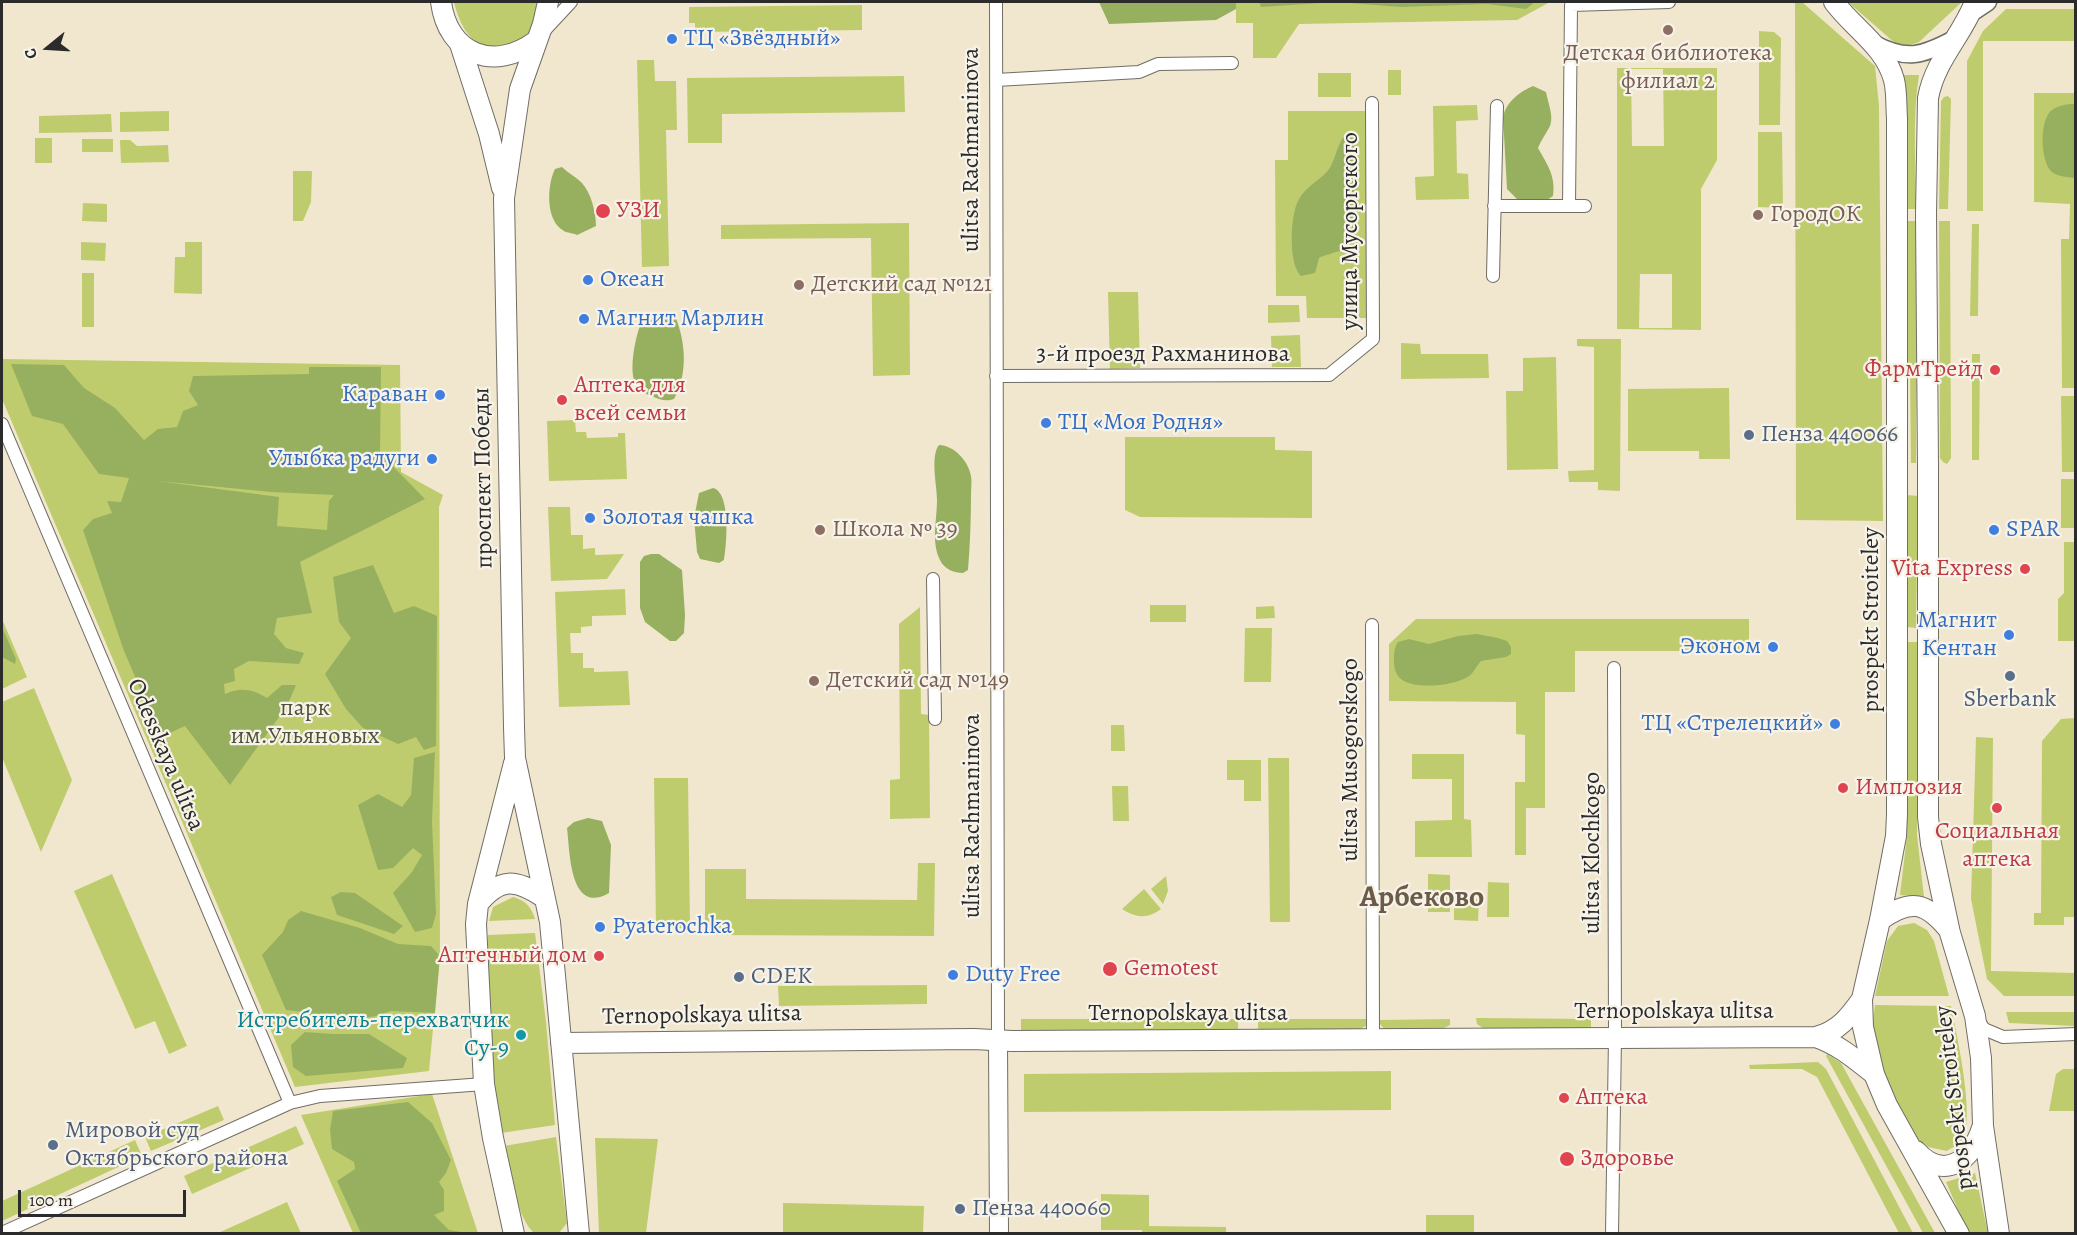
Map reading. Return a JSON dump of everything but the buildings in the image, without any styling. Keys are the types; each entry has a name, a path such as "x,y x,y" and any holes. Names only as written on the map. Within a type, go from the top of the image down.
{"main road":[{"name":"проспект Победы","path":"548,2 520,89 504,198 515,758 550,922 577,1230"},
{"name":"prospekt Stroiteley","path":"1834,2 1882,53 1895,84 1897,118 1897,814 1896,836 1862,999 1863,1027 1874,1074 1887,1105 1959,1233"},
{"name":"проспект Победы","path":"440,3 448,25 460,44 486,125 504,198"},
{"name":"prospekt Stroiteley","path":"1971,9 1934,74 1928,98 1926,214 1928,817 1931,844 1950,933 1975,1016 1981,1058 1983,1126 1999,1233"},
{"path":"460,44 474,52 502,57 519,52 536,41"},
{"path":"1898,467 1928,467"},
{"name":"проспект Победы","path":"514,1233 484,1083 476,924 478,904 515,758"},
{"path":"478,904 489,891 509,882 526,885 543,897"},
{"path":"1880,920 1893,911 1915,906 1926,909 1937,916 1950,933"},
{"name":"Ternopolskaya ulitsa","path":"1816,1037 1838,1028 1849,1018 1862,999"},
{"name":"Ternopolskaya ulitsa","path":"561,1043 974,1039 998,1041 1816,1037 1847,1052 1874,1074"},
{"name":"ulitsa Rachmaninova","path":"998,1041 999,1233"},
{"path":"1906,1140 1924,1159 1935,1166 1944,1166 1957,1162 1969,1154 1983,1126"}],"street":[{"path":"536,41 570,2"},
{"name":"ulitsa Rachmaninova","path":"996,2 998,1041"},
{"path":"1569,206 1571,5 1669,2"},
{"path":"1971,9 1988,2"},
{"path":"1872,42 1897,54 1911,55 1930,50 1954,39"},
{"path":"996,80 1139,72 1158,64 1232,63"},
{"name":"улица Мусоргского","path":"1329,375 1373,339 1372,103"},
{"path":"1493,276 1497,106"},
{"path":"1494,206 1585,206"},
{"name":"3-й проезд Рахманинова","path":"996,376 1329,375"},
{"name":"Odesskaya ulitsa","path":"2,424 290,1103"},
{"path":"933,579 935,719"},
{"name":"ulitsa Musogorskogo","path":"1372,625 1373,1039"},
{"name":"ulitsa Klochkogo","path":"1612,1233 1614,668"},
{"path":"1975,1016 1984,1029 2003,1037 2076,1035"},
{"path":"1981,1058 1987,1049 2003,1037"},
{"path":"2,1233 290,1103 320,1096 484,1083"}],"green space":[{"path":"454,2 539,2 531,29 521,41 493,47 482,45 470,36 461,23"},
{"path":"1099,2 1236,2 1236,9 1216,20 1109,24"},
{"path":"1236,2 1550,2 1517,20 1299,24 1276,58 1253,58 1253,23 1236,23"},
{"path":"1259,2 1336,2 1261,7"},
{"path":"1336,2 1535,2 1526,9 1487,4 1401,7"},
{"path":"1795,2 1802,2 1875,66 1879,106 1883,521 1796,520"},
{"path":"1848,2 1962,2 1919,42 1907,46 1896,44"},
{"path":"862,5 862,30 695,32 695,23 689,23 689,7"},
{"path":"2006,9 2075,9 2075,41 1983,41 1983,211 1967,211 1967,61 1983,31"},
{"path":"1759,31 1774,32 1781,38 1780,125 1759,125"},
{"path":"637,60 654,60 655,81 676,81 677,130 666,130 669,266 642,267"},
{"path":"1617,68 1717,68 1717,160 1701,189 1701,330 1617,329","holes":["1631,69 1663,69 1664,146 1632,146","1640,274 1672,274 1672,328 1639,328"]},
{"path":"1388,70 1401,70 1401,95 1388,95"},
{"path":"1318,73 1351,73 1351,97 1318,97"},
{"path":"1902,75 1919,75 1915,125 1916,209 1907,209"},
{"path":"904,76 905,112 722,114 722,143 688,143 687,78"},
{"path":"1533,86 1546,92 1550,109 1550,126 1538,148 1552,176 1554,189 1553,196 1547,200 1520,202 1507,189 1503,117 1514,98"},
{"path":"2034,93 2075,93 2075,388 2062,388 2061,239 2069,239 2070,204 2034,202"},
{"path":"1948,96 1951,99 1948,209 1939,209 1941,101"},
{"path":"2076,104 2075,178 2054,174 2048,167 2043,150 2043,131 2052,110 2063,105"},
{"path":"1477,105 1478,120 1456,121 1457,173 1468,174 1469,199 1416,200 1415,177 1434,176 1433,106"},
{"path":"169,111 169,131 120,132 120,112"},
{"path":"1288,111 1366,111 1366,318 1307,318 1306,296 1276,296 1275,160 1288,160"},
{"path":"111,114 112,132 39,133 39,116"},
{"path":"1349,132 1355,138 1357,157 1357,207 1353,242 1343,250 1319,258 1315,273 1301,276 1297,270 1292,250 1292,227 1296,206 1306,190 1329,169 1342,139"},
{"path":"1758,132 1782,132 1783,208 1758,207"},
{"path":"35,138 52,138 52,163 35,163"},
{"path":"82,139 113,139 113,152 82,152"},
{"path":"120,140 130,140 137,146 168,145 169,162 121,163"},
{"path":"562,167 585,187 594,209 596,226 577,235 565,232 558,226 553,219 549,202 552,176 555,169"},
{"path":"293,171 312,171 311,202 303,221 293,221"},
{"path":"83,203 107,204 107,222 82,221"},
{"path":"1906,221 1917,221 1916,463 1911,463 1910,370 1906,360"},
{"path":"1939,221 1950,221 1951,458 1947,464 1940,458"},
{"path":"909,223 910,375 873,376 871,238 721,239 721,225"},
{"path":"1972,224 1979,224 1978,316 1970,316"},
{"path":"81,242 106,243 105,261 81,260"},
{"path":"185,242 202,242 202,294 174,293 175,257 185,257"},
{"path":"82,273 94,273 94,327 82,327"},
{"path":"1108,292 1138,292 1140,368 1110,369"},
{"path":"1268,305 1299,305 1300,322 1268,323"},
{"path":"669,314 675,316 679,326 684,358 679,389 674,399 665,400 639,389 633,375 633,366 636,338 641,323"},
{"path":"1300,335 1301,367 1272,367 1271,336"},
{"path":"1577,339 1621,339 1620,491 1598,490 1598,482 1569,482 1568,471 1594,470 1594,347 1577,346"},
{"path":"1401,343 1420,344 1421,354 1488,354 1489,378 1401,379"},
{"path":"1972,354 1980,354 1979,460 1972,460"},
{"path":"1556,357 1558,469 1507,470 1506,391 1523,391 1523,358"},
{"name":"парк им.Ульяновых","path":"2,359 400,365 401,472 443,495 439,507 440,956 429,1071 295,1087 2,399"},
{"path":"11,364 64,365 84,388 115,408 144,440 158,429 177,427 183,411 198,405 189,391 193,376 309,374 309,367 381,367 380,453 425,499 300,562 312,613 277,618 274,634 286,648 304,653 299,664 249,661 234,669 235,681 224,684 225,694 236,690 246,690 267,698 282,685 296,685 287,706 230,785 185,726 161,737 124,651 83,530 93,519 112,513 107,501 121,502 129,478 99,474 63,424 32,416","holes":["158,481 271,492 334,495 329,501 327,530 277,526 279,497"]},
{"path":"1729,388 1730,459 1699,459 1699,451 1628,451 1628,389"},
{"path":"2061,396 2075,396 2075,472 2062,472"},
{"path":"575,420 576,432 586,432 587,438 618,437 618,433 625,433 627,479 549,481 547,421"},
{"path":"1125,437 1275,437 1275,450 1312,451 1312,518 1140,517 1125,510"},
{"path":"939,445 950,448 960,455 971,476 968,570 963,573 944,566 937,553 934,464"},
{"path":"2061,479 2075,479 2075,528 2061,528"},
{"path":"713,488 723,499 726,520 724,560 719,563 700,559 697,552 694,518 699,493"},
{"path":"1906,495 1918,496 1916,628 1907,627"},
{"path":"548,507 570,507 571,535 583,535 583,549 595,548 595,555 624,554 607,579 551,581"},
{"path":"2064,542 2075,542 2075,641 2058,641 2058,599 2064,593"},
{"path":"659,554 682,570 684,633 676,641 670,641 645,622 640,608 640,562 644,556"},
{"path":"373,565 394,613 414,606 437,616 436,746 424,750 416,737 398,744 363,728 346,709 325,674 351,638 339,622 333,577"},
{"path":"625,589 626,615 592,616 592,626 581,627 581,633 570,633 571,653 583,653 583,668 594,668 594,672 628,671 630,705 559,707 555,592"},
{"path":"1150,605 1186,605 1186,622 1150,622"},
{"path":"1274,606 1275,618 1256,619 1256,607"},
{"path":"920,607 921,714 929,715 930,818 890,819 890,780 900,779 899,624"},
{"path":"2,619 27,677 2,689"},
{"path":"1416,619 1749,619 1749,651 1575,651 1575,692 1545,692 1545,808 1526,808 1526,855 1515,855 1515,782 1525,782 1525,735 1516,734 1516,702 1389,701 1389,644"},
{"path":"2,627 16,659 15,664 2,657"},
{"path":"1245,628 1272,628 1271,682 1244,682"},
{"path":"1477,634 1507,641 1511,647 1511,654 1481,661 1469,676 1446,684 1418,685 1401,679 1396,672 1394,653 1398,642 1409,639 1429,644 1458,636"},
{"path":"1906,642 1918,642 1917,835 1924,897 1900,895 1907,836"},
{"path":"34,688 72,780 41,852 2,757 2,702"},
{"path":"2075,718 2075,917 2064,917 2064,925 2034,925 2034,913 2041,913 2042,741 2061,719"},
{"path":"1111,725 1124,725 1125,751 1111,751"},
{"path":"1976,737 1993,738 1991,971 2075,973 2075,996 2004,996 1987,979 1971,899"},
{"path":"435,752 432,822 436,914 432,928 415,932 393,893 412,872 422,855 413,848 393,868 378,870 358,805 378,794 402,807 411,795 414,758"},
{"path":"1412,754 1464,754 1464,819 1471,820 1472,857 1415,857 1415,821 1452,820 1452,779 1412,779"},
{"path":"1268,758 1289,758 1290,922 1270,922"},
{"path":"1227,760 1261,760 1261,801 1244,801 1244,780 1227,780"},
{"path":"654,778 688,778 690,928 656,928"},
{"path":"1112,786 1128,786 1129,821 1113,821"},
{"path":"588,818 602,821 611,845 609,893 596,898 586,896 579,888 574,877 569,851 567,828 574,822"},
{"path":"918,863 935,863 934,936 705,935 705,869 746,869 746,899 917,900"},
{"path":"112,874 187,1046 169,1054 155,1021 135,1029 74,891"},
{"path":"1428,874 1450,875 1450,912 1428,912"},
{"path":"1166,876 1168,891 1163,904 1151,889"},
{"path":"1488,882 1509,883 1509,917 1487,917"},
{"path":"1144,889 1161,909 1142,916 1122,909"},
{"path":"341,892 355,893 403,926 394,934 337,915 331,897"},
{"path":"513,897 527,905 535,919 489,921 493,907"},
{"path":"1454,898 1479,899 1478,921 1454,920"},
{"path":"301,911 360,928 398,944 431,946 440,956 435,1013 391,1011 376,1016 337,1022 286,1010 262,955 283,932 288,920"},
{"path":"1914,923 1927,930 1934,941 1949,996 1875,996 1887,941 1898,926"},
{"path":"535,933 555,1125 501,1133 496,1109 488,1034 488,935"},
{"path":"927,985 927,1004 779,1006 778,986"},
{"path":"1875,1005 1951,1006 1964,1075 1967,1114 1966,1130 1962,1141 1947,1151 1928,1147 1910,1133 1892,1103 1872,1029"},
{"path":"2006,1012 2075,1012 2075,1026 2009,1023"},
{"path":"1476,1018 1591,1019 1591,1030 1486,1030 1477,1024"},
{"path":"1021,1019 1238,1019 1238,1030 1021,1030"},
{"path":"1258,1019 1368,1019 1368,1025 1360,1029 1258,1029"},
{"path":"1450,1019 1450,1025 1436,1032 1386,1031 1380,1024 1380,1020"},
{"path":"305,1032 369,1034 407,1058 403,1068 306,1076 293,1067 291,1045"},
{"path":"1827,1054 1841,1063 1935,1233 1923,1233 1826,1056"},
{"path":"1818,1062 1826,1069 1913,1233 1899,1233 1817,1077 1802,1069 1750,1069 1749,1065"},
{"path":"2063,1069 2075,1069 2075,1111 2049,1111 2056,1074"},
{"path":"1391,1071 1391,1110 1024,1112 1024,1074"},
{"path":"432,1094 478,1233 353,1233 301,1115"},
{"path":"408,1102 432,1123 451,1160 446,1173 439,1182 444,1190 444,1211 434,1215 449,1230 467,1233 361,1233 337,1181 355,1169 354,1162 332,1149 330,1130 333,1111"},
{"path":"218,1106 224,1120 151,1151 145,1137"},
{"path":"296,1126 304,1144 192,1194 184,1176"},
{"path":"556,1137 567,1223 559,1233 536,1234 529,1228 519,1207 504,1146"},
{"path":"595,1138 658,1139 646,1233 599,1233"},
{"path":"135,1140 142,1156 2,1221 2,1201"},
{"path":"1975,1173 1988,1233 1968,1233 1946,1182"},
{"path":"1101,1194 1149,1195 1149,1226 1226,1227 1226,1233 1142,1234 1142,1230 1101,1230"},
{"path":"287,1202 301,1233 218,1233"},
{"path":"783,1203 924,1206 923,1233 783,1233"},
{"path":"1426,1215 1474,1215 1474,1233 1426,1233"}],"place":[{"name":"Детская библиотека филиал 2","path":"1668,30"},
{"name":"ТЦ «Звёздный»","path":"672,39"},
{"name":"УЗИ","path":"603,211"},
{"name":"ГородОК","path":"1758,215"},
{"name":"Океан","path":"588,280"},
{"name":"Детский сад №121","path":"799,285"},
{"name":"Магнит Марлин","path":"584,319"},
{"name":"ФармТрейд","path":"1995,370"},
{"name":"Караван","path":"440,395"},
{"name":"Аптека для всей семьи","path":"562,400"},
{"name":"ТЦ «Моя Родня»","path":"1046,423"},
{"name":"Пенза 440066","path":"1749,435"},
{"name":"Улыбка радуги","path":"432,459"},
{"name":"Золотая чашка","path":"590,518"},
{"name":"Школа № 39","path":"820,530"},
{"name":"SPAR","path":"1994,530"},
{"name":"Vita Express","path":"2025,569"},
{"name":"Магнит Кентан","path":"2009,635"},
{"name":"Эконом","path":"1773,647"},
{"name":"Sberbank","path":"2010,676"},
{"name":"Детский сад №149","path":"814,681"},
{"name":"ТЦ «Стрелецкий»","path":"1835,724"},
{"name":"Имплозия","path":"1843,788"},
{"name":"Социальная аптека","path":"1997,808"},
{"name":"Pyaterochka","path":"600,927"},
{"name":"Аптечный дом","path":"599,956"},
{"name":"Gemotest","path":"1110,969"},
{"name":"Duty Free","path":"953,975"},
{"name":"CDEK","path":"739,977"},
{"name":"Истребитель-перехватчик Су-9","path":"521,1035"},
{"name":"Аптека","path":"1564,1098"},
{"name":"Мировой суд Октябрьского района","path":"53,1145"},
{"name":"Здоровье","path":"1567,1159"},
{"name":"Пенза 440060","path":"960,1209"}],"district":[{"name":"Арбеково","path":"1422,899"}]}
